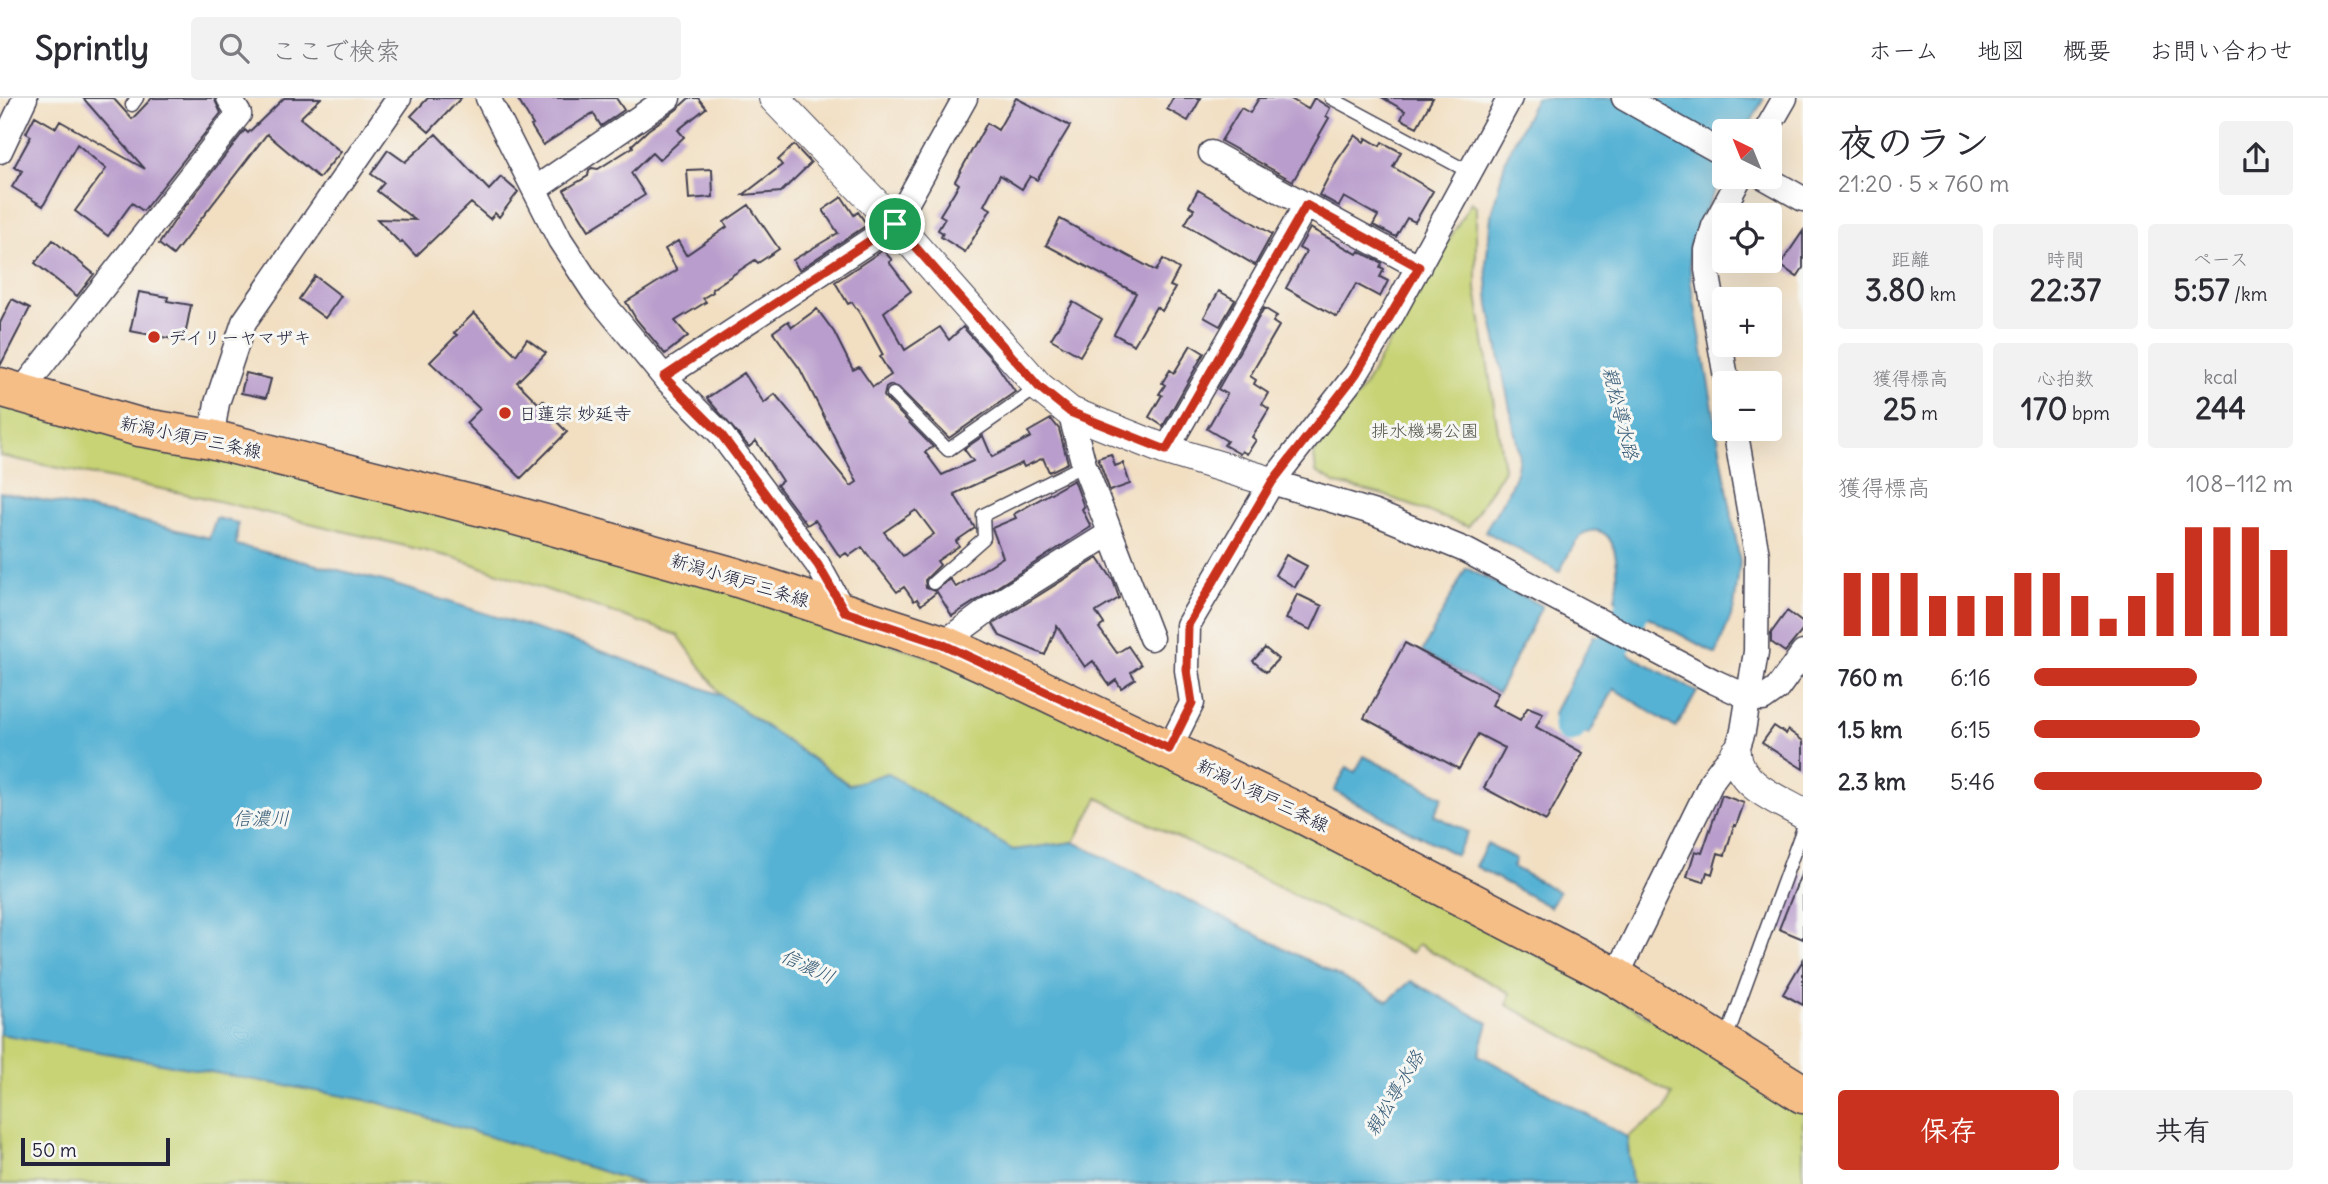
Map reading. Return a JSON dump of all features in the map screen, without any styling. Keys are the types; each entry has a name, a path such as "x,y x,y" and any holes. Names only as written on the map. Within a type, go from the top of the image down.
{"main road":[{"name":"新潟小須戸三条線","path":"10,390 139,427 211,439 506,513 734,577 942,644 1302,814 1616,977 1803,1094"}],"street":[{"path":"0,151 25,98"},
{"path":"10,390 239,114 229,98"},
{"path":"211,439 217,403 244,322 399,98"},
{"path":"488,98 560,240 594,292 664,377 720,433 818,565 845,612"},
{"path":"534,189 668,98"},
{"path":"774,98 895,224 1039,387 1070,412 1166,450 1375,513 1465,550 1750,698 1763,699 1777,689 1803,653"},
{"path":"664,377 895,224 965,98"},
{"path":"1169,749 1192,703 1187,670 1188,625 1272,482 1356,374 1419,267 1510,98"},
{"path":"1624,98 1712,147"},
{"path":"1773,119 1785,98"},
{"path":"1211,153 1419,267"},
{"path":"1782,187 1803,199"},
{"path":"1725,371 1707,270 1707,250 1714,226 1734,189"},
{"path":"1166,450 1306,205"},
{"path":"1070,412 1084,465 1151,638"},
{"path":"1737,441 1757,555 1756,652 1750,698 1736,753 1737,765 1742,775 1752,783 1803,814"},
{"path":"942,644 992,607 1109,534"},
{"path":"1616,977 1713,779 1725,762 1736,753"}],"lane":[{"path":"1331,98 1471,173"},
{"path":"893,394 948,450 1039,387"},
{"path":"933,583 984,538 983,515 1084,465"},
{"path":"1724,1045 1803,828"}],"green space":[{"name":"排水機場公園","path":"1471,202 1476,206 1476,289 1504,469 1468,527 1384,495 1337,484 1316,472 1314,454 1360,393"},
{"path":"0,393 589,542 1020,688 1315,831 1803,1103 1803,1184 1632,1184 1627,1137 1665,1110 1672,1094 1507,1005 1510,993 1418,944 1412,953 1098,798 1074,842 1013,850 887,773 850,785 721,695 678,635 455,558 201,497 0,456"},
{"path":"0,1032 377,1102 643,1184 0,1184"}],"water":[{"path":"1536,98 1764,98 1753,119 1712,119 1712,189 1715,189 1689,247 1691,283 1712,403 1712,441 1719,441 1740,562 1734,608 1716,654 1615,599 1616,560 1605,534 1594,531 1584,534 1575,543 1559,572 1485,531 1511,484 1519,453 1489,305 1486,264 1491,216 1506,158"},
{"name":"信濃川","path":"0,492 109,513 209,538 216,518 238,523 236,545 383,581 582,644 721,695 849,785 887,773 1013,850 1074,842 1388,1001 1411,981 1488,1023 1479,1055 1627,1137 1632,1184 643,1184 376,1102 0,1034"},
{"path":"1466,568 1542,606 1498,693 1422,652"},
{"path":"1594,635 1697,692 1676,728 1614,689 1589,735 1553,715"},
{"path":"1364,756 1443,797 1434,815 1468,832 1456,855 1334,791 1347,767 1355,772"},
{"path":"1487,844 1516,859 1513,867 1559,892 1550,907 1475,866"}],"building":[{"path":"83,98 113,98 132,119 152,98 214,98 221,113 143,211 132,203 108,236 75,211 106,169 77,144 43,206 12,187 22,171 14,167 31,136 26,133 35,116 56,128 60,121 145,169"},
{"path":"284,98 321,98 300,118 341,152 319,178 267,134 173,255 159,244 177,217 245,130 248,133"},
{"path":"428,98 461,98 429,132 411,116"},
{"path":"517,98 616,98 624,110 601,126 593,113 543,145"},
{"path":"689,98 698,98 706,108 678,130 684,137 659,160 652,153 631,173 645,195 589,230 564,190 588,176 592,168 598,169 633,147 648,130"},
{"path":"1016,98 1070,126 1037,180 1030,176 1022,189 1000,175 984,205 991,209 965,252 941,237 943,233 938,230 945,218 940,215 959,184 955,181 987,123 998,130"},
{"path":"1173,98 1201,98 1188,121 1167,109"},
{"path":"1259,98 1289,98 1308,109 1314,98 1330,108 1326,116 1329,118 1293,181 1221,141 1241,108 1250,113"},
{"path":"1383,98 1433,98 1417,127 1401,119 1405,111"},
{"path":"436,134 489,190 501,177 518,192 499,217 495,213 490,219 471,203 416,256 377,219 415,220 377,191 384,183 371,174 388,150 405,162"},
{"path":"1355,135 1364,142 1366,138 1380,146 1382,142 1401,152 1393,167 1433,191 1415,222 1407,218 1396,237 1373,225 1378,216 1344,197 1339,206 1319,195 1336,162"},
{"path":"794,145 811,163 781,192 743,195 782,165 778,160"},
{"path":"712,169 713,197 689,199 687,170"},
{"path":"1198,190 1272,234 1255,265 1185,224 1194,209 1189,206"},
{"path":"842,197 854,215 858,212 867,225 799,270 793,260 838,233 823,210"},
{"path":"749,205 779,249 758,263 755,260 712,289 713,292 703,298 706,302 675,321 688,336 665,354 636,319 626,302 677,270 665,249 678,241 686,255 727,227 724,222"},
{"path":"1060,219 1156,271 1163,259 1179,269 1170,286 1175,288 1162,311 1156,307 1134,345 1114,334 1136,293 1046,245"},
{"path":"1310,228 1357,254 1359,251 1382,263 1380,267 1384,269 1380,277 1388,281 1380,297 1356,284 1337,317 1286,288 1306,252 1299,248"},
{"path":"1803,231 1803,268 1797,277 1782,266 1782,262"},
{"path":"53,240 94,274 77,296 35,263"},
{"path":"883,250 911,291 884,312 905,350 940,327 949,340 963,327 996,364 1015,392 949,438 899,388 891,385 886,388 884,396 887,400 933,447 925,452 942,475 973,461 964,449 983,436 992,457 1031,437 1028,432 1051,419 1059,429 1068,463 1049,472 1043,458 1024,467 1022,463 954,494 975,528 956,541 959,546 937,561 940,565 925,580 926,588 935,591 950,579 956,587 1003,557 992,528 1016,518 1014,514 1074,480 1084,507 1082,509 1091,527 952,616 937,592 921,605 917,599 914,601 904,587 897,592 862,547 849,556 846,553 840,557 815,520 807,525 777,485 782,481 756,441 749,447 707,398 744,373 764,403 775,394 851,486 857,482 800,369 773,332 788,321 792,327 817,309 834,332 853,370 859,367 873,387 891,375 864,320 852,302 848,304 835,282","holes":["916,510 934,534 903,556 884,532"]},
{"path":"315,276 341,296 325,318 299,299"},
{"path":"1219,291 1235,300 1220,326 1204,317"},
{"path":"139,292 168,297 167,301 191,305 184,341 130,331"},
{"path":"12,299 30,308 0,366 0,323"},
{"path":"1073,302 1102,319 1080,356 1051,339"},
{"path":"1264,308 1277,316 1273,322 1279,326 1250,376 1256,380 1254,384 1268,393 1262,404 1269,409 1252,437 1256,440 1247,454 1242,451 1240,454 1224,445 1227,441 1207,429 1227,394 1218,389"},
{"path":"474,313 516,355 527,339 546,353 517,382 539,404 543,400 560,417 556,421 567,432 521,478 466,423 480,409 430,362"},
{"path":"1191,345 1204,353 1163,426 1149,417 1162,395 1159,394 1165,385 1162,383 1170,370 1174,373"},
{"path":"246,373 271,379 266,398 241,393"},
{"path":"1111,454 1115,466 1123,463 1130,484 1110,491 1098,458"},
{"path":"1286,555 1307,566 1295,587 1275,575"},
{"path":"1098,558 1113,580 1119,598 1096,612 1104,624 1099,628 1117,653 1128,646 1141,665 1131,672 1135,679 1121,688 1116,680 1109,685 1093,661 1085,667 1057,626 1045,655 1000,636 993,624"},
{"path":"1297,594 1322,606 1311,630 1286,619"},
{"path":"1787,611 1803,623 1803,630 1785,652 1771,642 1771,633"},
{"path":"1405,643 1498,693 1492,705 1520,720 1528,707 1543,713 1536,727 1583,753 1546,821 1484,788 1505,748 1478,734 1459,769 1364,718"},
{"path":"1265,648 1278,659 1266,672 1253,661"},
{"path":"1774,726 1786,734 1788,730 1803,741 1803,769 1762,743"},
{"path":"1722,795 1744,803 1725,855 1718,853 1712,874 1707,872 1704,882 1687,877 1695,851 1702,853"},
{"path":"1803,873 1803,939 1779,929"},
{"path":"1803,960 1803,1005 1783,994"}],"waterway":[{"name":"親松導水路","path":"1570,725 1641,594 1642,564"}],"place":[{"name":"デイリーヤマザキ","path":"154,337"},
{"name":"日蓮宗 妙延寺","path":"505,413"}],"route":[{"path":"1306,205 1419,267 1356,374 1340,391 1272,482 1188,625 1187,670 1192,703 1169,749 942,644 845,612 818,565 720,433 664,377 895,224 1039,387 1070,412 1166,450 1306,205"}]}
